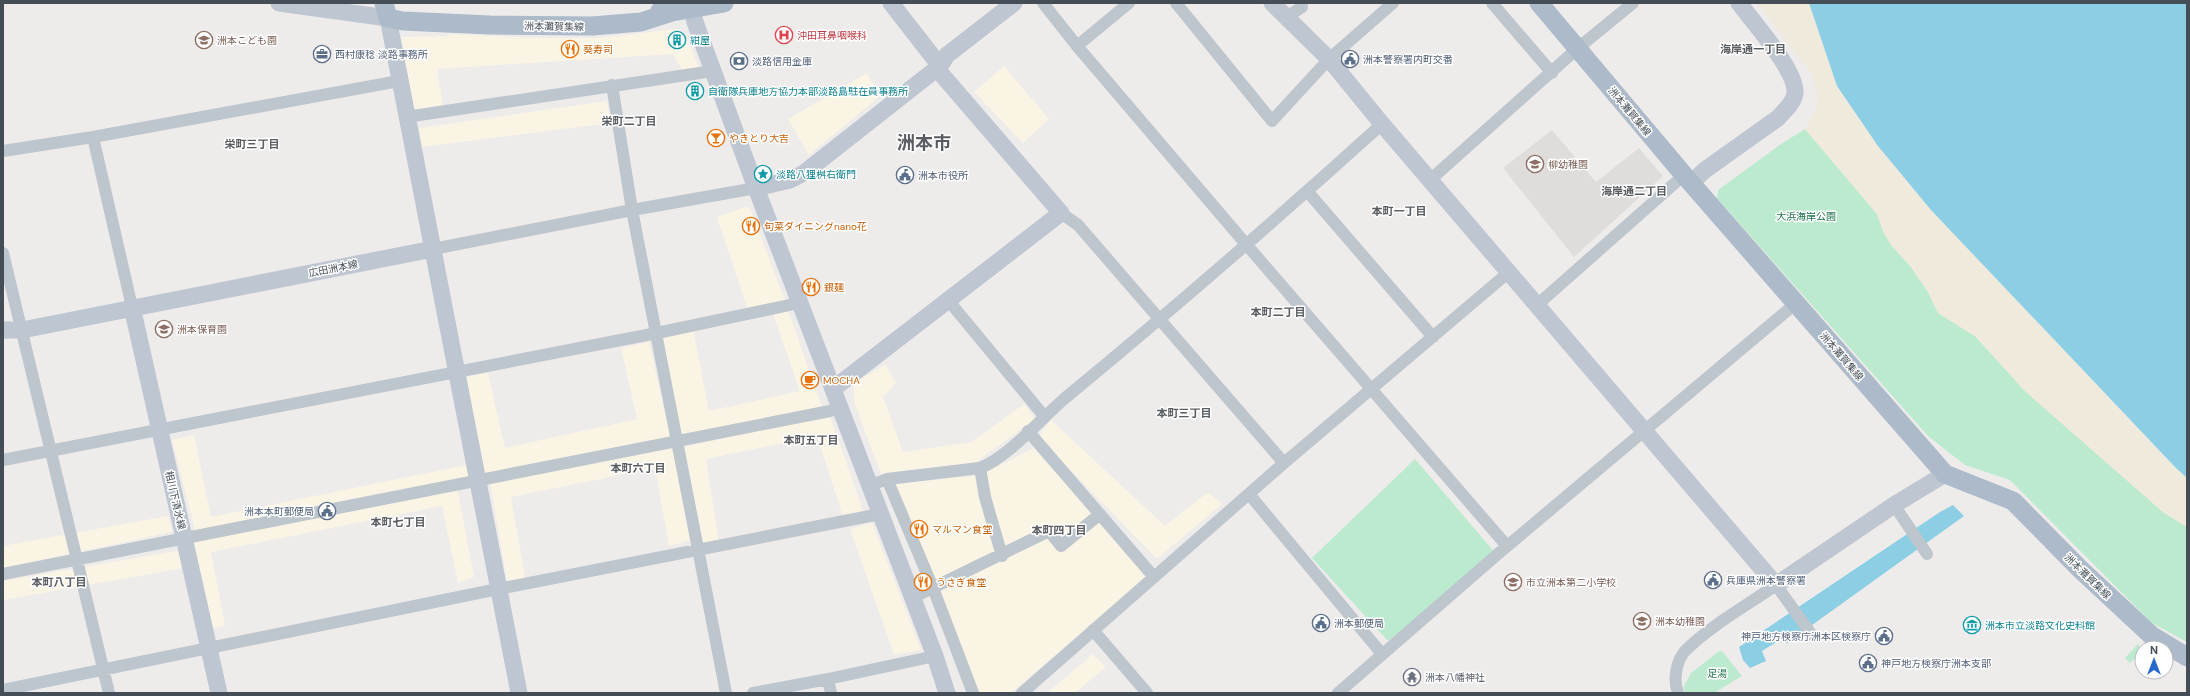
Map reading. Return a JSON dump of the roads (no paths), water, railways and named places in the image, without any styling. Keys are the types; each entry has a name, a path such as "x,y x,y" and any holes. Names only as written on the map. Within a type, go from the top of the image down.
{"main road":[{"name":"洲本灘賀集線","path":"386,10 434,22 491,18 585,18 648,11 672,12 692,6 724,3"},
{"name":"洲本灘賀集線","path":"1539,3 1795,304 1945,474 2013,501 2080,568 2151,635 2187,657"}],"street":[{"path":"279,3 386,10 406,117 458,371 498,589 519,693"},
{"path":"890,3 939,68 1061,213 1078,225 1284,463"},
{"path":"433,249 632,210 756,188 790,180 804,173 939,68 947,55 1014,3"},
{"path":"1043,3 1077,46 1245,243 1508,546"},
{"path":"1077,46 1129,3"},
{"path":"1176,3 1272,121 1329,59 1393,3"},
{"path":"1272,3 1329,59 1382,124 1776,584 1812,635"},
{"path":"1287,17 1302,6 1301,3"},
{"path":"1492,3 1552,73"},
{"path":"1430,180 1552,73 1578,48 1633,3"},
{"path":"1537,305 1688,179 1706,170 1778,118 1788,108 1795,94 1794,82 1787,67 1740,3"},
{"path":"692,6 695,22 756,188 935,656 947,693"},
{"path":"406,117 713,71"},
{"path":"3,151 93,137 399,81"},
{"path":"612,85 632,210 726,693"},
{"path":"869,486 887,479 980,468 992,463 1044,416 1160,320 1245,243 1307,191 1382,124"},
{"path":"93,137 132,307"},
{"path":"1307,191 1433,337"},
{"path":"833,390 1061,213"},
{"name":"広田洲本線","path":"3,330 22,330 132,307 433,249"},
{"path":"3,253 109,693"},
{"path":"1022,693 1284,463 1509,272"},
{"path":"948,300 1044,416"},
{"path":"3,460 657,333 799,303"},
{"path":"1338,693 1508,546 1795,304"},
{"name":"相川下清水線","path":"132,307 219,693"},
{"path":"3,574 830,411"},
{"path":"1028,431 1154,577"},
{"path":"980,468 985,497 1002,556"},
{"path":"1678,693 1676,687 1678,665 1686,650 1776,584 1894,505 1945,474"},
{"path":"887,479 933,588 973,693"},
{"path":"1249,494 1382,654"},
{"path":"1894,505 1927,554"},
{"path":"3,690 103,668 880,514"},
{"path":"920,594 1002,556 1050,531 1061,546 1100,514"},
{"path":"1093,630 1147,693"},
{"path":"753,693 828,679 935,656"},
{"path":"828,679 830,693"}],"water":[{"path":"1809,3 2187,3 2187,478 1931,210 1878,146 1837,86"},
{"path":"1953,505 1964,516 1787,643 1781,639 1762,651 1766,661 1750,668 1743,660 1739,647 1940,512"}],"place":[{"name":"沖田耳鼻咽喉科","path":"784,35"},
{"name":"洲本こども園","path":"204,40"},
{"name":"紺屋","path":"677,40"},
{"name":"葵寿司","path":"570,49"},
{"name":"西村康稔 淡路事務所","path":"322,54"},
{"name":"洲本警察署内町交番","path":"1350,59"},
{"name":"淡路信用金庫","path":"739,61"},
{"name":"自衛隊兵庫地方協力本部淡路島駐在員事務所","path":"695,91"},
{"name":"やきとり大吉","path":"716,138"},
{"name":"柳幼稚園","path":"1535,164"},
{"name":"淡路八狸桝右衛門","path":"763,174"},
{"name":"洲本市役所","path":"905,175"},
{"name":"旬菜ダイニングnano花","path":"751,226"},
{"name":"銀麺","path":"811,287"},
{"name":"洲本保育園","path":"164,329"},
{"name":"MOCHA","path":"810,380"},
{"name":"洲本本町郵便局","path":"327,511"},
{"name":"マルマン食堂","path":"919,529"},
{"name":"兵庫県洲本警察署","path":"1713,580"},
{"name":"うさぎ食堂","path":"923,582"},
{"name":"市立洲本第二小学校","path":"1513,582"},
{"name":"洲本幼稚園","path":"1642,621"},
{"name":"洲本郵便局","path":"1321,623"},
{"name":"洲本市立淡路文化史料館","path":"1972,625"},
{"name":"神戸地方検察庁洲本区検察庁","path":"1884,636"},
{"name":"神戸地方検察庁洲本支部","path":"1868,663"},
{"name":"洲本八幡神社","path":"1412,677"}],"district":[{"name":"海岸通一丁目","path":"1753,49"},
{"name":"栄町二丁目","path":"629,121"},
{"name":"洲本市","path":"924,143"},
{"name":"栄町三丁目","path":"252,144"},
{"name":"海岸通二丁目","path":"1634,191"},
{"name":"本町一丁目","path":"1399,211"},
{"name":"本町二丁目","path":"1278,312"},
{"name":"本町三丁目","path":"1184,413"},
{"name":"本町五丁目","path":"811,440"},
{"name":"本町六丁目","path":"638,468"},
{"name":"本町七丁目","path":"398,522"},
{"name":"本町四丁目","path":"1059,530"},
{"name":"本町八丁目","path":"59,582"}],"park label":[{"name":"大浜海岸公園","path":"1806,216"},
{"name":"足湯","path":"1717,673"}]}
